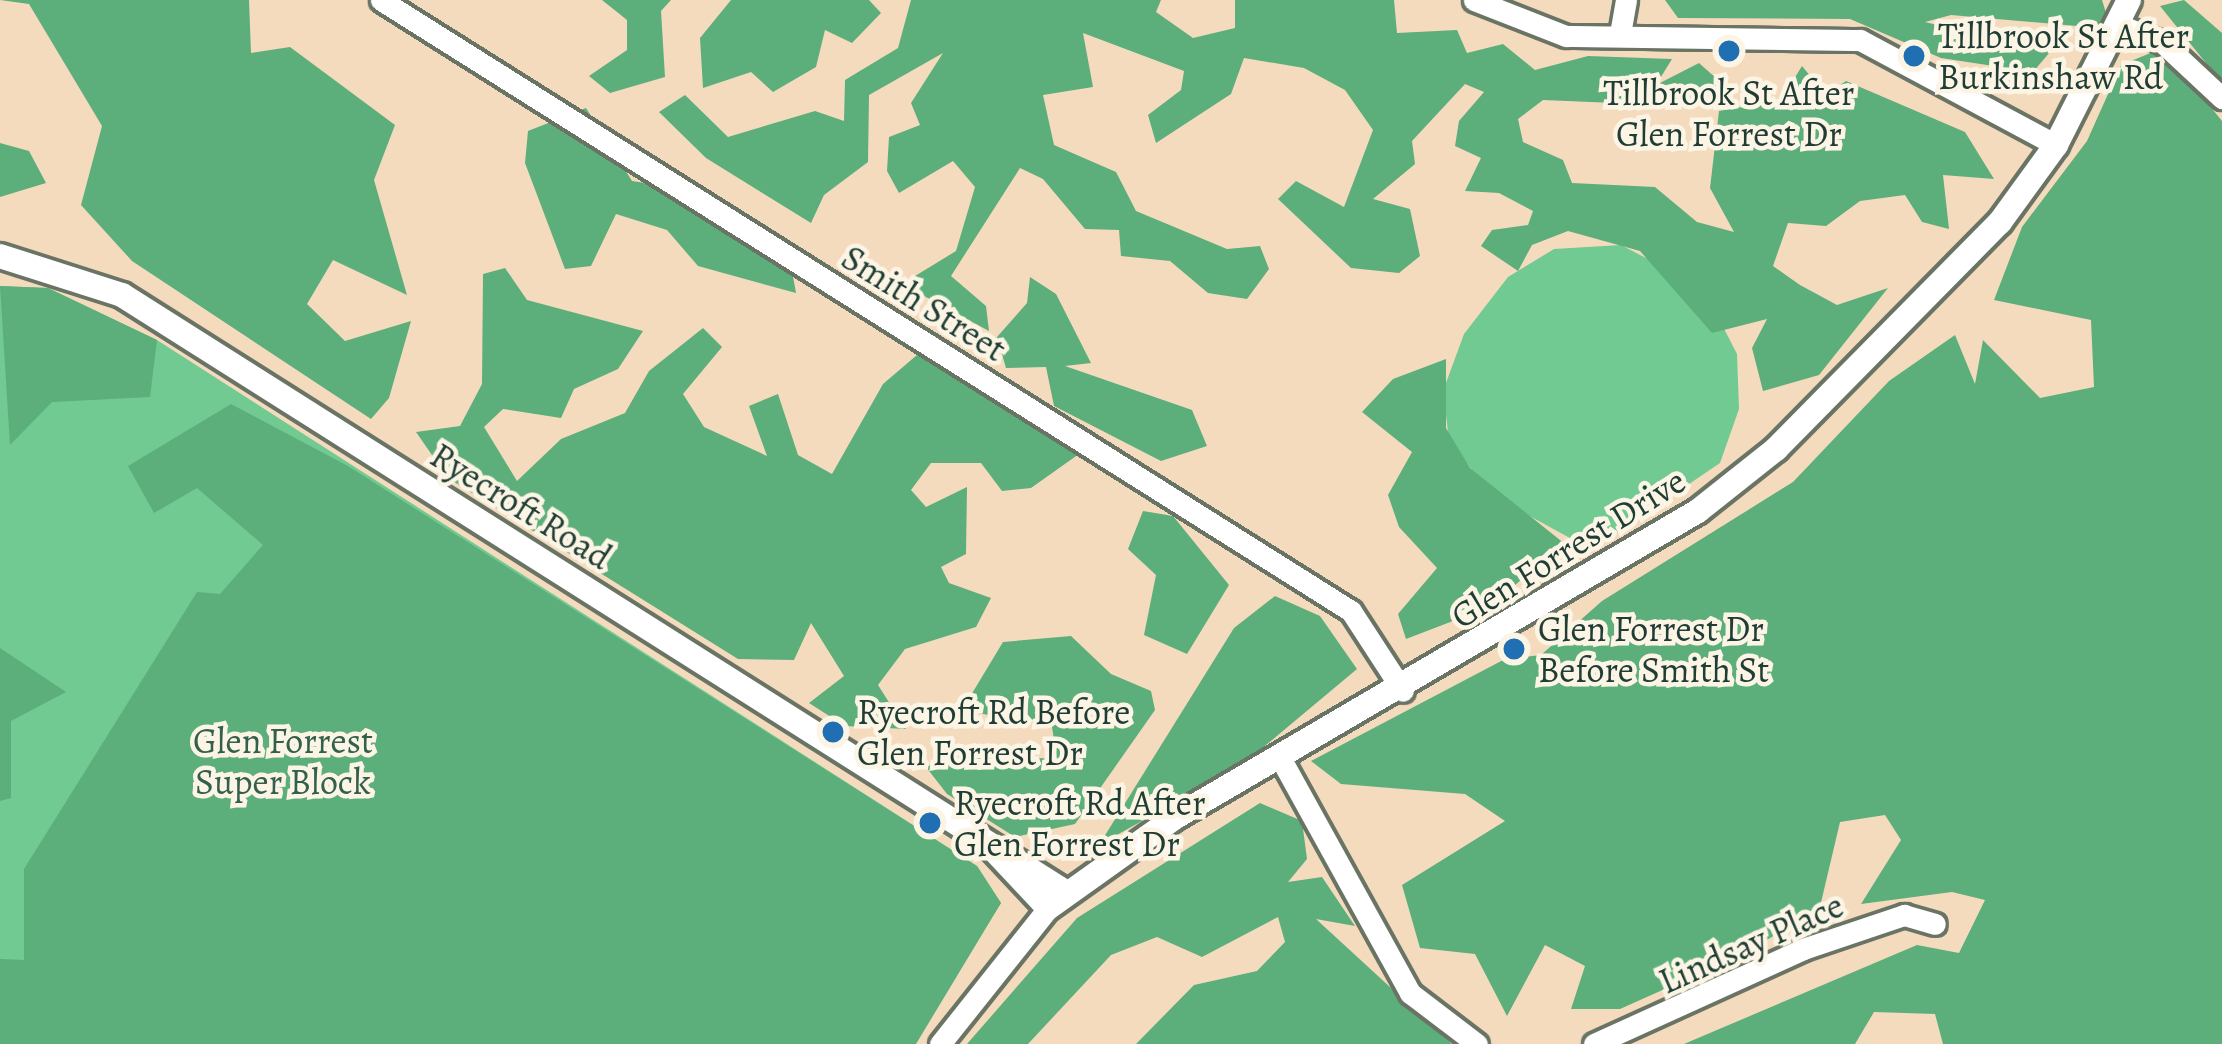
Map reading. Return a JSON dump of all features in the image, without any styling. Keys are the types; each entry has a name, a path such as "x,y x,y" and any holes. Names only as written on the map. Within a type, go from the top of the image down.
{"street":[{"name":"Smith Street","path":"381,0 1352,611 1403,692"},
{"path":"1474,0 1528,28 1859,40 2056,146"},
{"path":"1620,34 1625,0"},
{"name":"Glen Forrest Drive","path":"940,1044 1057,900 1282,761 1598,578 1776,449 1958,268 2056,146 2129,0"},
{"path":"2117,24 2163,43 2222,98"},
{"name":"Ryecroft Road","path":"0,256 122,295 991,847 1057,900"},
{"path":"1282,761 1410,993 1477,1044"},
{"name":"Lindsay Place","path":"1594,1044 1823,942 1904,915 1935,924"}],"green space":[{"path":"0,0 249,0 251,53 290,47 395,125 374,180 407,295 333,260 307,304 345,341 411,321 389,398 371,419 132,261 81,205 102,126 29,4"},
{"path":"602,0 671,0 661,11 665,77 610,93 589,76 627,50 627,20"},
{"path":"731,0 869,0 881,13 852,43 825,30 816,67 773,92 751,72 703,88 700,38"},
{"path":"911,0 1161,0 1156,12 1193,38 1235,28 1235,0 1394,0 1397,33 1457,30 1467,53 1503,44 1535,70 1588,56 1672,59 1656,85 1699,63 1726,87 1687,106 1543,100 1518,119 1523,142 1563,160 1572,183 1655,187 1697,222 1734,232 1710,188 1719,111 1781,100 1802,66 1826,95 1846,81 1965,132 1994,179 1943,175 1949,229 1922,222 1905,195 1860,201 1826,226 1788,223 1773,266 1800,285 1837,305 1888,288 1819,375 1763,391 1752,348 1767,319 1712,333 1640,251 1568,231 1532,245 1518,271 1481,246 1492,230 1528,225 1533,211 1499,193 1465,191 1481,158 1455,146 1459,121 1484,92 1465,84 1412,141 1415,164 1373,199 1410,209 1420,256 1399,273 1351,268 1278,199 1296,181 1344,207 1373,130 1345,90 1304,68 1244,58 1231,94 1156,143 1148,115 1181,90 1184,71 1083,33 1093,87 1043,95 1054,145 1116,172 1136,211 1227,249 1260,246 1269,269 1247,299 1208,293 1170,261 1121,256 1119,230 1085,229 1043,179 1020,168 951,276 986,306 989,331 902,284 956,251 975,187 953,161 899,193 887,171 889,137 920,125 911,103 943,53 869,95 868,162 824,195 811,223 706,158 659,112 685,95 728,137 815,111 844,121 845,80 898,48"},
{"path":"1665,0 2102,0 2111,29 1951,15 1925,22 2050,52 2033,72 1941,58 1850,19 1678,18"},
{"path":"2184,0 2222,33 2222,83 2160,6"},
{"path":"2163,48 2222,121 2222,1044 1943,1044 1935,1014 1874,1012 1855,1044 1684,1044 1917,945 1959,953 1985,900 1952,892 1861,904 1901,840 1885,815 1840,822 1819,911 1732,959 1620,1009 1571,1009 1585,966 1545,945 1507,1016 1475,954 1420,948 1402,885 1505,821 1465,794 1341,784 1311,761 1505,659 1541,655 1602,601 1793,482 1889,381 1955,335 1975,384 1983,340 2040,398 2094,387 2091,320 1994,300 2022,227 2087,141 2121,65"},
{"path":"586,108 632,181 706,192 789,254 796,293 698,266 667,230 616,214 591,266 565,269 525,163 528,131"},
{"path":"0,143 29,151 46,183 0,197"},
{"path":"1621,245 1669,270 1718,317 1737,354 1739,409 1720,463 1592,550 1491,495 1449,440 1443,391 1464,334 1508,277 1554,249"},
{"path":"505,268 527,300 643,331 618,369 574,389 561,418 503,409 484,427 517,481 561,439 625,413 649,371 703,328 722,347 683,394 704,427 767,456 749,406 778,394 798,455 832,474 883,384 924,349 1079,454 1031,488 1002,491 981,463 931,463 911,490 926,507 967,487 966,554 941,567 949,583 991,598 976,627 905,649 878,685 906,729 845,726 809,703 844,676 811,623 794,660 738,659 448,478 416,432 460,426 482,384 483,274"},
{"path":"1030,277 1056,294 1091,363 1065,366 1192,410 1207,446 1161,461 1054,406 1046,367 1006,368 997,337 1027,303"},
{"name":"Glen Forrest Super Block","path":"0,286 48,288 157,340 977,866 1001,903 913,1044 0,1044"},
{"path":"0,286 48,288 157,340 150,397 52,402 10,445"},
{"path":"1446,359 1446,428 1470,468 1580,556 1533,569 1492,606 1406,639 1398,614 1437,568 1399,527 1388,495 1412,452 1362,412 1393,379"},
{"name":"Glen Forrest Super Block","path":"231,404 348,466 977,866 1001,903 916,1044 0,1044 0,959 24,960 24,869 197,592 220,594 263,545 197,488 154,513 128,466"},
{"path":"1143,511 1173,516 1229,585 1187,654 1144,635 1156,575 1128,549"},
{"path":"1275,596 1320,616 1357,669 1242,765 1099,845 1234,628"},
{"path":"1071,636 1111,674 1151,691 1155,710 1075,824 1015,837 947,794 926,767 956,754 1057,759 1052,727 962,710 1003,642"},
{"path":"0,648 66,692 11,721 11,798 0,801"},
{"path":"1260,803 1302,821 1307,859 1288,882 1322,877 1355,926 1316,919 1452,1044 1136,1044 1194,985 1257,971 1285,942 1278,917 1202,957 1157,937 1111,955 1028,1044 967,1044 1077,918"}],"place":[{"name":"Tillbrook St After Glen Forrest Dr","path":"1729,51"},
{"name":"Tillbrook St After Burkinshaw Rd","path":"1914,56"},
{"name":"Glen Forrest Dr Before Smith St","path":"1514,649"},
{"name":"Ryecroft Rd Before Glen Forrest Dr","path":"833,732"},
{"name":"Ryecroft Rd After Glen Forrest Dr","path":"930,823"}]}
